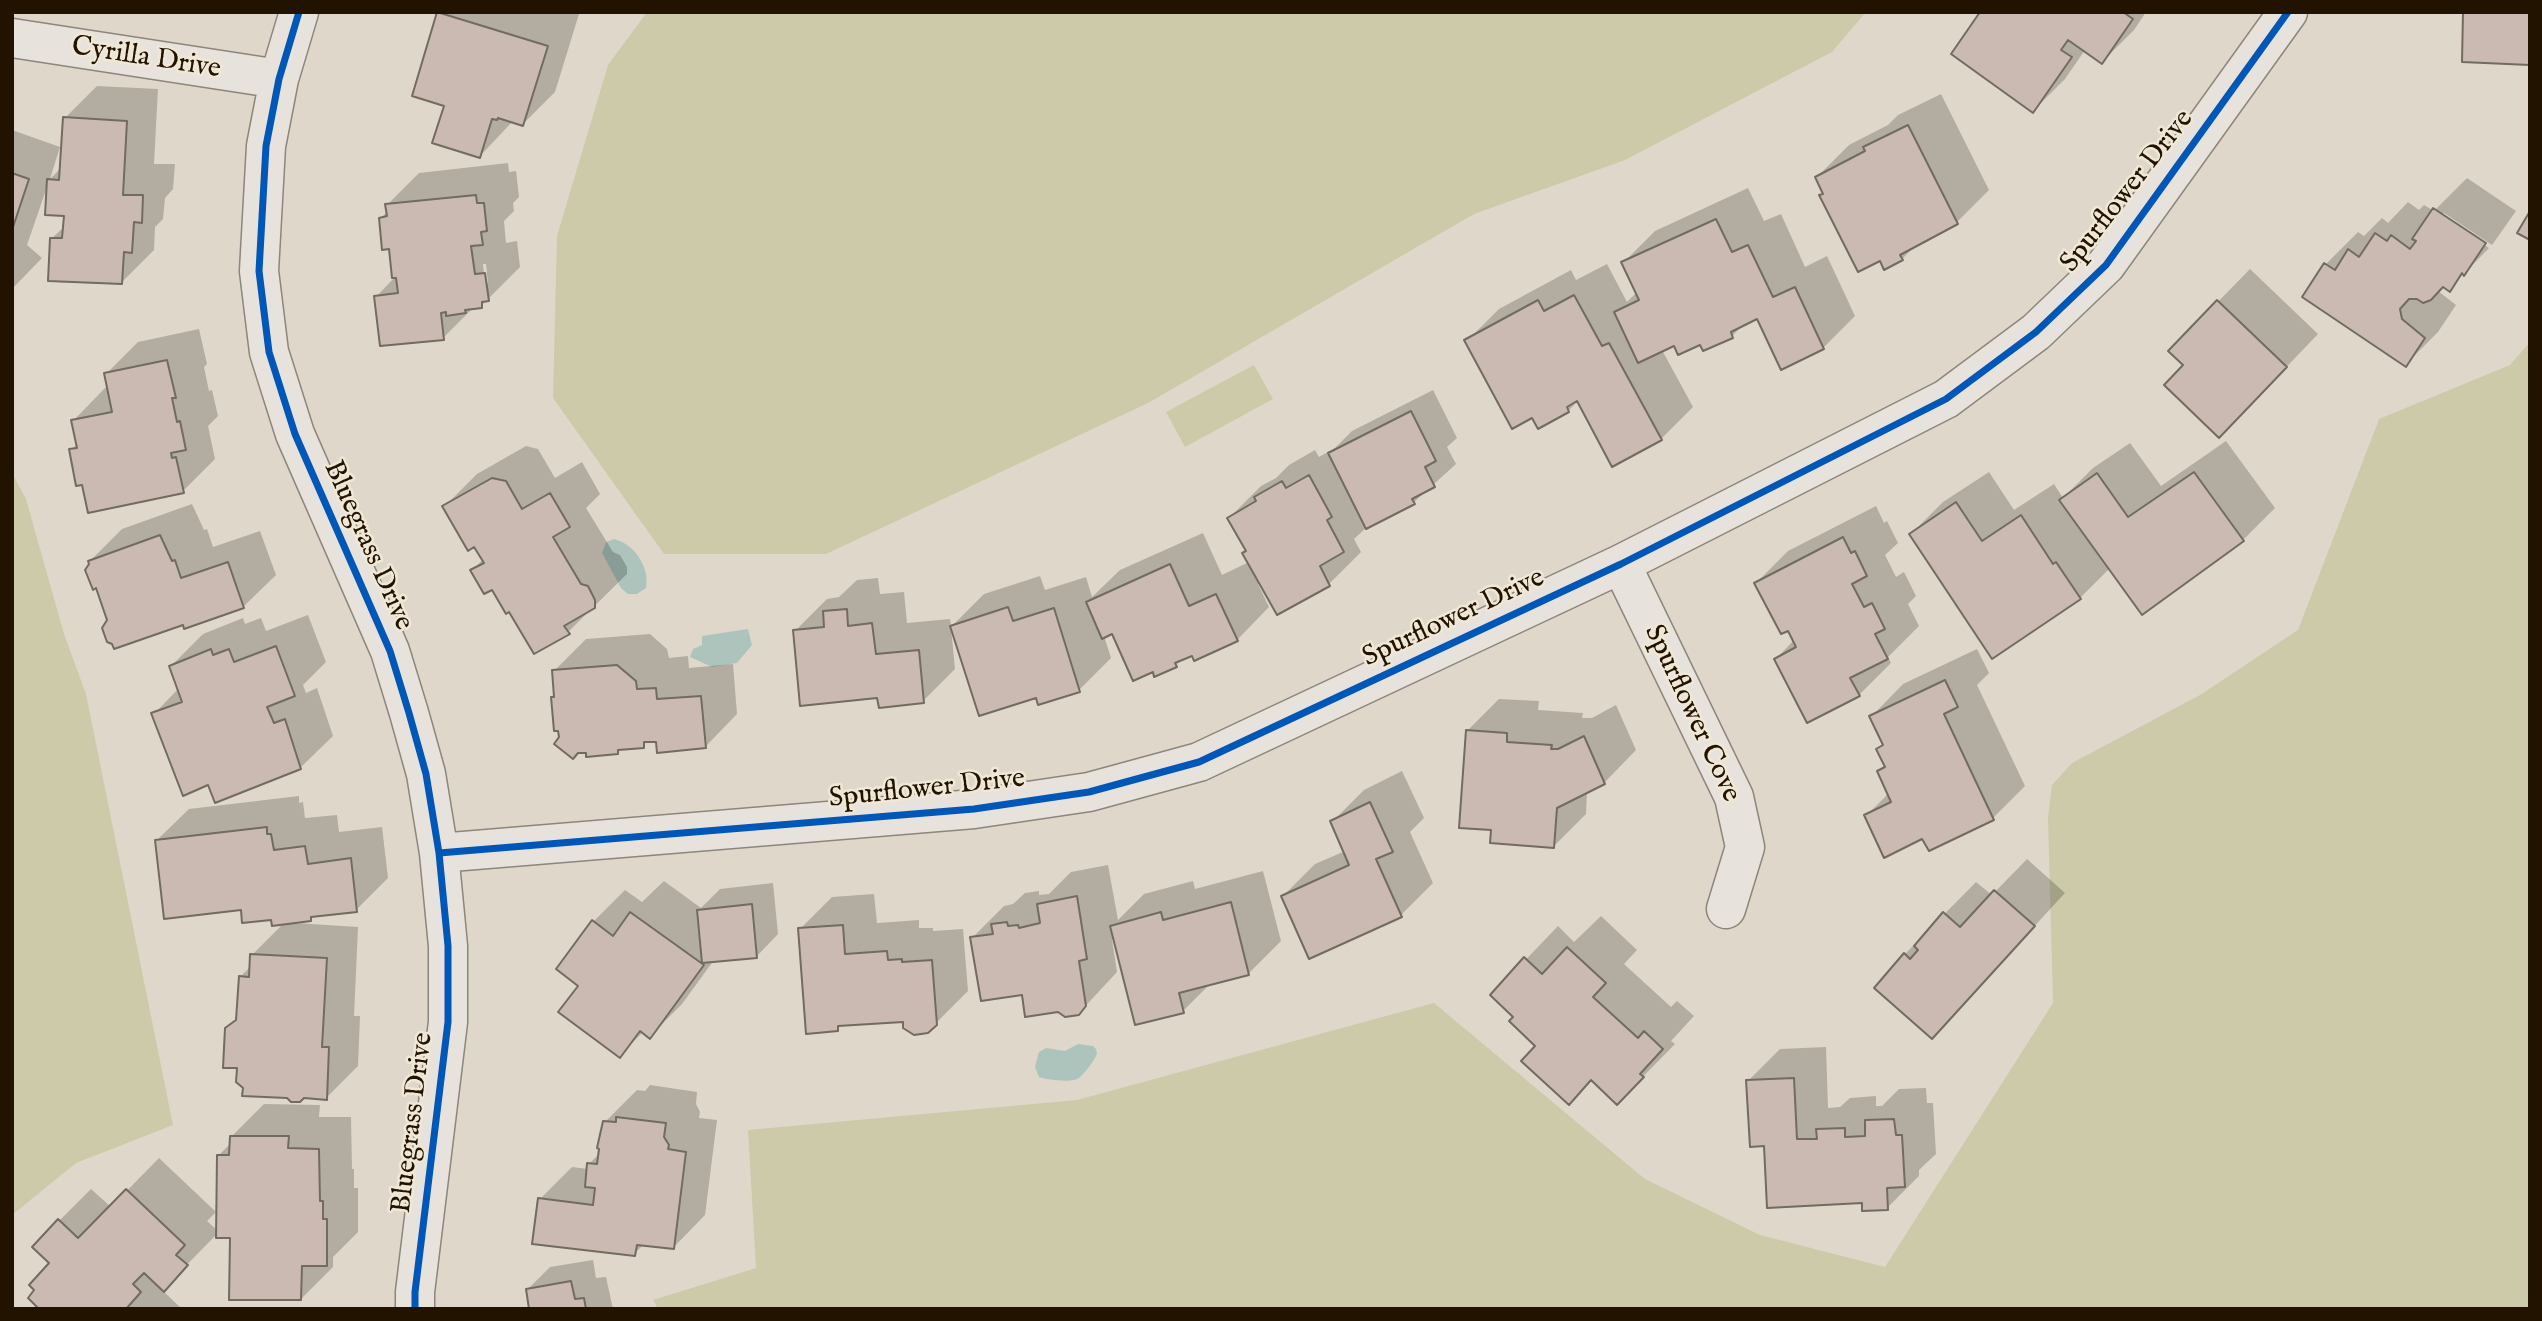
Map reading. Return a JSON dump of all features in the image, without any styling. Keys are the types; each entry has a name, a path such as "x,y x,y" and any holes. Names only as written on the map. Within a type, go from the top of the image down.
{"street":[{"name":"Bluegrass Drive","path":"299,12 279,79 266,146 259,271 269,352 295,434 390,651 426,774 439,853 448,946 448,1022 415,1309"},
{"name":"Spurflower Drive","path":"439,853 974,809 1089,792 1199,762 1620,564 1946,399 2036,332 2106,265 2288,12"},
{"name":"Cyrilla Drive","path":"12,38 279,79"},
{"name":"Spurflower Cove","path":"1620,564 1734,797 1745,848 1726,909"}],"shaded area":[{"path":"647,12 1866,12 1832,52 1625,160 1474,214 1148,403 826,554 664,554 553,398 557,236 608,65"},
{"path":"2530,342 2530,1309 658,1309 653,1300 756,1268 748,1130 1077,1100 1434,1003 1645,1179 1760,1235 1885,1267 2053,1003 2048,817 2052,785 2072,763 2200,695 2298,630 2379,419 2510,365"},
{"path":"1254,365 1273,399 1185,447 1166,412"},
{"path":"12,473 26,499 64,634 86,694 173,1125 76,1163 12,1215"}],"water":[{"path":"614,539 634,551 643,565 646,588 637,594 628,594 621,588 602,553 606,542"},
{"path":"748,629 752,645 737,663 712,667 690,657 693,649 702,645 702,636"},
{"path":"1078,1044 1093,1046 1097,1054 1079,1078 1066,1081 1039,1077 1035,1067 1039,1052 1046,1048 1065,1051"}],"building":[{"path":"437,12 548,46 523,126 498,118 492,119 480,158 432,143 444,106 412,96"},
{"path":"1980,12 2123,12 2133,19 2102,64 2068,40 2061,50 2072,57 2033,113 1951,54"},
{"path":"2463,12 2530,12 2530,65 2462,62"},
{"path":"63,117 127,121 123,195 143,195 142,223 134,222 132,253 124,252 122,284 48,281 50,238 62,238 64,216 45,215 47,179 59,180"},
{"path":"1908,125 1958,224 1900,255 1903,260 1884,270 1880,261 1858,272 1819,195 1823,194 1815,177 1865,151 1863,147"},
{"path":"12,173 29,179 12,230"},
{"path":"476,195 477,203 484,203 487,231 481,232 483,245 471,246 475,274 485,273 489,301 482,302 482,308 465,310 466,313 446,316 446,312 441,313 444,340 380,346 374,296 398,293 396,278 392,278 389,249 382,250 379,218 387,216 385,204"},
{"path":"2433,208 2486,243 2450,292 2443,287 2431,300 2423,303 2417,299 2409,299 2400,309 2402,319 2425,338 2406,367 2302,297 2324,263 2335,270 2348,249 2359,257 2375,233 2387,241 2391,235 2410,249 2416,241 2412,239"},
{"path":"2530,211 2530,240 2517,233"},
{"path":"1716,219 1732,252 1748,245 1773,297 1795,287 1824,349 1781,370 1757,319 1731,332 1733,338 1703,351 1700,345 1678,355 1674,346 1638,363 1614,312 1639,300 1621,262"},
{"path":"1574,295 1602,346 1609,343 1662,440 1612,467 1577,401 1567,407 1569,412 1538,429 1532,418 1512,429 1464,340 1538,300 1544,311"},
{"path":"2217,300 2287,367 2219,438 2164,385 2183,365 2168,351"},
{"path":"167,360 176,398 172,398 177,422 180,421 186,450 171,453 172,458 176,457 184,493 88,513 82,485 76,486 69,449 77,448 71,420 112,412 104,373"},
{"path":"1411,411 1436,461 1425,467 1435,487 1412,499 1415,504 1366,529 1328,453"},
{"path":"2194,472 2244,541 2142,615 2059,500 2097,473 2128,517"},
{"path":"1309,475 1332,517 1327,520 1344,552 1320,566 1330,586 1277,615 1242,553 1246,551 1227,518 1256,501 1254,497 1282,481 1286,488"},
{"path":"492,478 506,481 522,509 550,493 570,527 553,537 581,584 588,586 595,600 595,608 564,626 570,634 534,654 509,612 506,614 492,590 484,594 470,570 484,563 474,547 468,551 442,506"},
{"path":"1956,502 1982,541 2021,515 2053,564 2056,562 2081,599 1992,659 1909,534"},
{"path":"160,535 172,561 175,560 181,578 228,562 244,608 184,629 183,625 114,649 112,644 107,642 102,628 107,620 96,588 93,590 85,570 88,561"},
{"path":"1843,537 1851,553 1855,551 1867,576 1852,584 1864,607 1872,603 1885,629 1875,634 1888,659 1850,678 1860,696 1807,723 1774,659 1796,647 1788,631 1781,634 1754,583"},
{"path":"1170,564 1189,606 1216,594 1238,641 1194,661 1192,656 1175,663 1177,667 1154,677 1153,672 1133,681 1112,634 1102,639 1086,602"},
{"path":"1008,607 1013,621 1054,608 1080,692 1038,705 1036,698 979,716 950,626"},
{"path":"847,609 848,626 872,623 876,654 919,650 924,703 879,708 877,698 800,706 793,630 824,627 823,611"},
{"path":"276,646 295,696 267,707 274,723 285,719 301,769 215,803 208,785 183,796 151,713 182,702 169,666 211,649 213,655 229,649 234,662"},
{"path":"617,665 636,681 637,689 656,688 657,699 701,696 706,748 657,753 656,742 644,742 644,748 586,757 586,753 578,753 573,759 554,744 559,737 558,731 554,731 552,670"},
{"path":"1945,680 1958,707 1944,714 1994,820 1929,851 1922,839 1884,858 1864,815 1891,802 1877,771 1885,767 1876,749 1883,745 1869,716"},
{"path":"1466,730 1507,733 1507,742 1552,745 1551,749 1558,749 1584,736 1605,784 1557,808 1554,848 1490,843 1491,830 1459,828"},
{"path":"1370,802 1393,852 1376,859 1402,917 1309,959 1281,896 1349,865 1330,821"},
{"path":"267,827 274,850 305,846 308,864 351,858 357,912 311,917 311,921 272,926 271,920 242,923 241,910 164,919 155,840"},
{"path":"1994,890 2035,926 1932,1039 1874,988 1904,953 1910,959 1918,950 1914,946 1943,912 1960,927"},
{"path":"1077,896 1087,959 1079,961 1086,1006 1079,1015 1065,1017 1058,1012 1025,1017 1022,995 981,1001 970,937 993,934 991,924 1007,922 1008,926 1018,925 1019,928 1040,923 1037,904"},
{"path":"1231,902 1249,975 1179,993 1184,1013 1135,1025 1110,926 1161,912 1163,920"},
{"path":"752,904 757,958 702,963 697,910"},
{"path":"630,912 704,965 650,1039 640,1031 620,1058 558,1012 578,986 556,969 592,920 613,936"},
{"path":"843,925 845,954 887,951 888,960 932,960 937,1025 928,1033 914,1035 903,1028 903,1022 838,1026 838,1031 806,1034 798,928"},
{"path":"1567,947 1606,983 1593,997 1638,1038 1644,1031 1663,1049 1640,1074 1644,1077 1617,1105 1591,1080 1569,1105 1521,1061 1535,1046 1509,1021 1513,1017 1490,995 1524,957 1542,974"},
{"path":"250,954 327,958 322,1047 329,1047 327,1100 304,1098 300,1102 291,1102 287,1098 242,1096 243,1088 236,1082 237,1068 223,1068 225,1028 236,1020 239,976 249,977"},
{"path":"1794,1078 1797,1139 1817,1139 1816,1129 1845,1128 1845,1137 1865,1136 1865,1120 1894,1119 1896,1135 1902,1135 1905,1187 1887,1188 1888,1210 1862,1211 1862,1203 1767,1208 1764,1146 1750,1147 1746,1080"},
{"path":"616,1117 666,1123 664,1137 669,1145 668,1149 686,1152 674,1249 637,1245 635,1256 532,1244 538,1198 593,1205 595,1188 585,1187 587,1163 597,1164 597,1148 603,1121 616,1122"},
{"path":"230,1136 289,1136 288,1148 319,1149 320,1201 323,1201 323,1219 327,1219 327,1266 302,1266 301,1300 229,1300 230,1238 216,1238 217,1155 229,1155"},
{"path":"126,1189 185,1245 176,1255 188,1265 164,1292 144,1273 133,1284 141,1292 126,1309 39,1309 28,1298 34,1290 29,1285 49,1263 32,1247 58,1219 78,1238"},
{"path":"571,1281 575,1299 584,1298 586,1309 529,1309 526,1289"}],"cycle path":[{"path":"299,12 279,79 266,146 259,271 269,352 295,434 390,651 409,713 426,774 439,853 448,946 448,1022 415,1309"},
{"path":"439,853 974,809 1089,792 1199,762 1621,564 1946,399 2036,332 2106,265 2288,12"}]}
